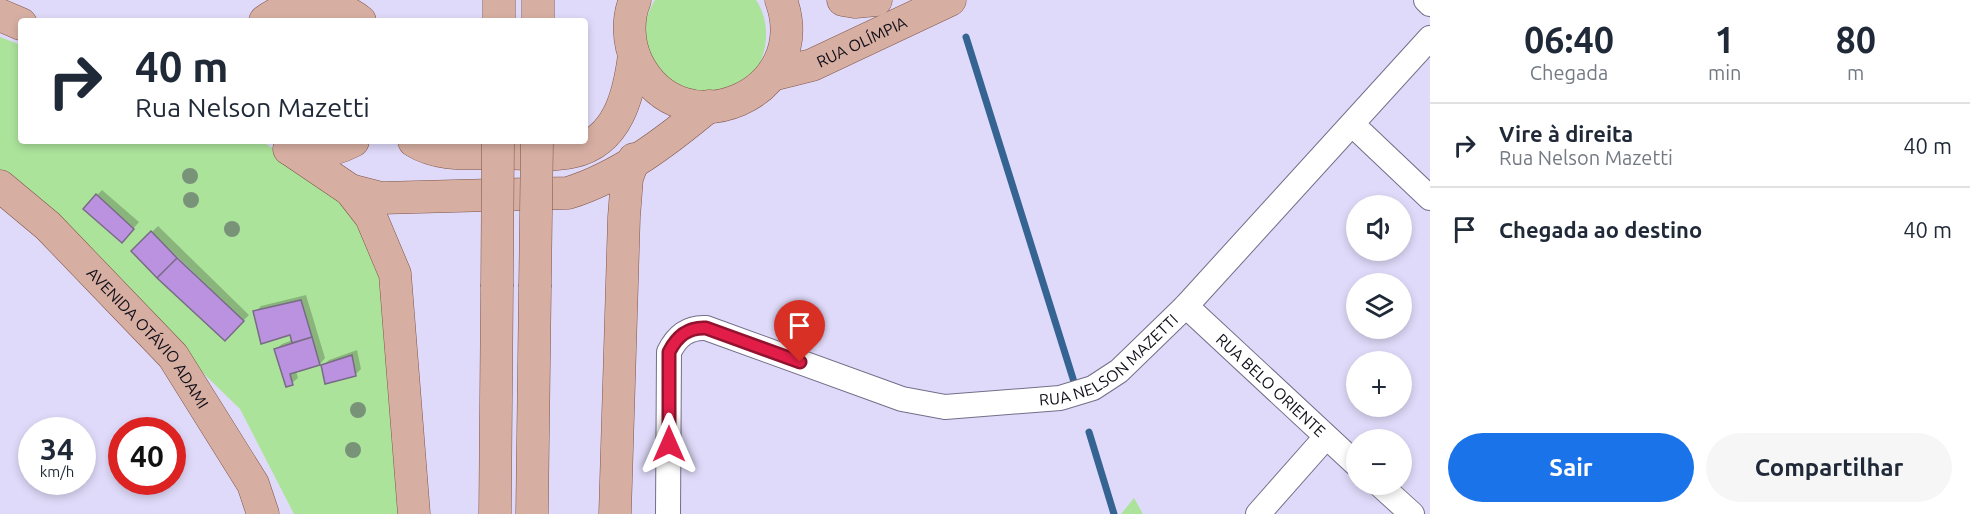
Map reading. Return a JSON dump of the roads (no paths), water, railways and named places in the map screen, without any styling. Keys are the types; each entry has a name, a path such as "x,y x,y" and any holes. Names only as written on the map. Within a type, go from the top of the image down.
{"main road":[{"path":"499,0 499,18"},
{"path":"538,0 538,18"},
{"path":"635,0 629,34 634,55 643,74 657,89 676,101 696,107 738,102 752,94 772,75 781,58 787,36 786,12 781,0"},
{"name":"RUA OLÍMPIA","path":"843,0 855,2 876,0"},
{"name":"RUA OLÍMPIA","path":"772,75 812,65 950,0"},
{"path":"270,18 288,8 312,3 347,9"},
{"path":"0,15 18,23"},
{"path":"420,144 439,153 572,153 594,144 610,130 621,109 630,87 634,55"},
{"path":"282,146 350,190 381,198 568,193 593,185 675,134 710,106"},
{"path":"282,146 315,154 339,149 348,144"},
{"path":"495,514 498,144"},
{"path":"532,514 537,144"},
{"path":"615,514 624,217 627,178 634,159"},
{"name":"AVENIDA OTÁVIO ADAMI","path":"0,186 48,226 173,356 253,484 263,514"},
{"path":"350,190 371,217 395,274 414,514"}],"street":[{"path":"1426,0 1430,4"},
{"name":"RUA NELSON MAZETTI","path":"668,514 669,352 678,339 694,327 706,328 902,399 945,407 1060,398 1093,388 1119,370 1186,306 1430,38"},
{"path":"1353,125 1430,198"},
{"name":"RUA BELO ORIENTE","path":"1186,306 1346,455"},
{"path":"1258,514 1326,437"},
{"path":"1391,495 1413,514"}],"waterway":[{"path":"966,37 1075,385"},
{"path":"1089,432 1114,514"}]}
